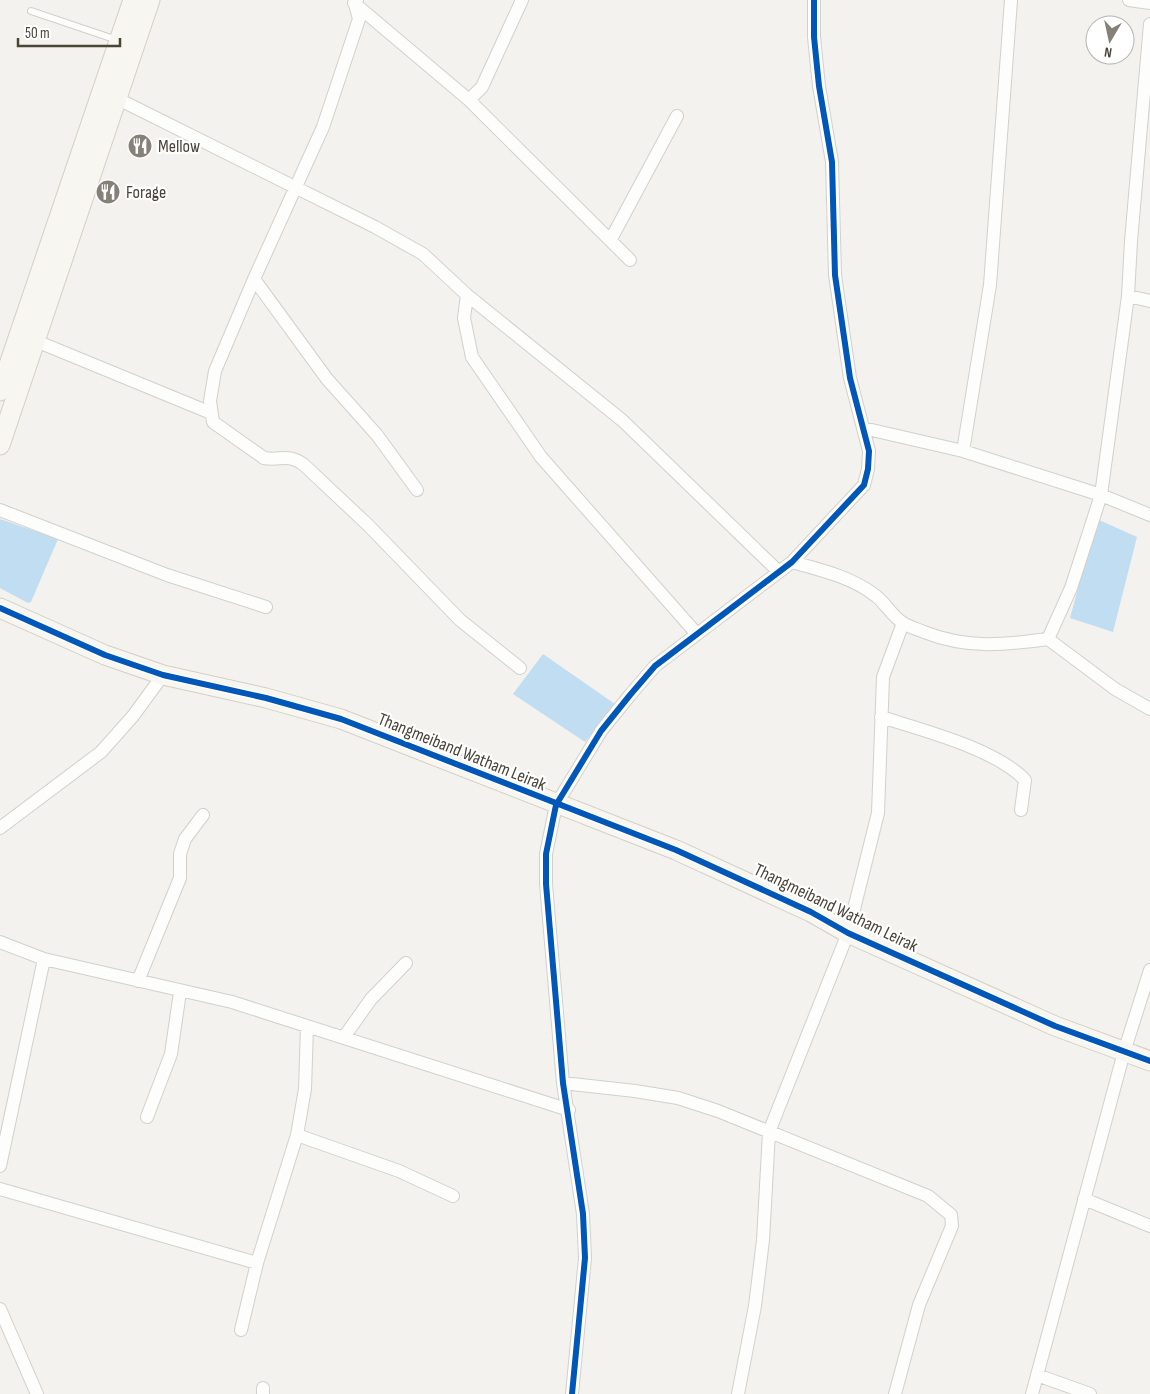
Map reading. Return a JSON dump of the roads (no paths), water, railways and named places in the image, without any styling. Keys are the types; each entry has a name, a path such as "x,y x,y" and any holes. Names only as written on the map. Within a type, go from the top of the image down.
{"street":[{"path":"0,445 36,341 108,94 119,41 133,0"},
{"path":"0,390 108,94 150,0"},
{"path":"469,100 482,87 522,0"},
{"path":"572,1394 585,1258 583,1214 569,1110 563,1083 546,884 546,854 556,805 601,731 655,666 792,562 864,485 868,469 869,450 850,378 836,275 832,162 819,86 814,37 814,0"},
{"path":"963,451 990,285 1012,0"},
{"path":"1129,0 1150,2"},
{"path":"354,1 469,100 630,260"},
{"path":"354,1 359,19 323,127 254,279 216,371 210,401 211,413 214,422 221,430 264,458 272,460 286,456 303,464 368,525 460,620 520,668"},
{"path":"1048,639 1071,588 1101,495 1128,296 1150,24"},
{"path":"108,94 402,240 423,254 467,294 622,421 778,571"},
{"path":"611,240 677,116"},
{"path":"254,279 327,380 377,435 417,490"},
{"path":"467,294 464,318 472,357 540,456 696,633"},
{"path":"1128,296 1150,301"},
{"path":"36,341 211,413"},
{"path":"864,428 963,451 1101,495 1150,515"},
{"path":"0,510 167,575 266,607"},
{"path":"792,562 830,572 863,586 903,623 955,642 987,646 1048,639 1115,689 1150,709"},
{"name":"Thangmeiband Watham Leirak","path":"0,608 105,655 163,675 266,698 341,719 556,805 676,850 812,912 848,933 1055,1026 1150,1060"},
{"path":"738,1394 755,1306 763,1240 769,1132 848,933 878,812 883,677 903,623"},
{"path":"0,828 101,752 133,716 163,675"},
{"path":"881,717 958,741 1015,770 1025,780 1021,810"},
{"path":"138,981 180,878 180,854 184,839 203,815"},
{"path":"0,942 44,958 180,992 232,1002 569,1110"},
{"path":"0,1166 44,958"},
{"path":"344,1037 371,999 406,963"},
{"path":"1032,1394 1124,1052 1150,970"},
{"path":"146,1117 171,1054 180,992"},
{"path":"241,1330 257,1263 297,1135 305,1089 307,1026"},
{"path":"563,1083 635,1090 678,1098 718,1111 928,1196 951,1216 952,1226 919,1305 895,1394"},
{"path":"297,1135 399,1171 453,1196"},
{"path":"0,1189 257,1263"},
{"path":"1084,1198 1150,1226"},
{"path":"0,1309 36,1394"},
{"path":"1036,1375 1090,1394"}],"lane":[{"path":"31,11 119,41"}],"water":[{"path":"0,519 58,539 31,602 28,603 0,588"},
{"path":"1097,519 1137,537 1113,632 1070,618"},
{"path":"543,654 615,704 585,742 513,694"}],"place":[{"name":"Mellow","path":"140,146"},
{"name":"Forage","path":"108,192"}]}
